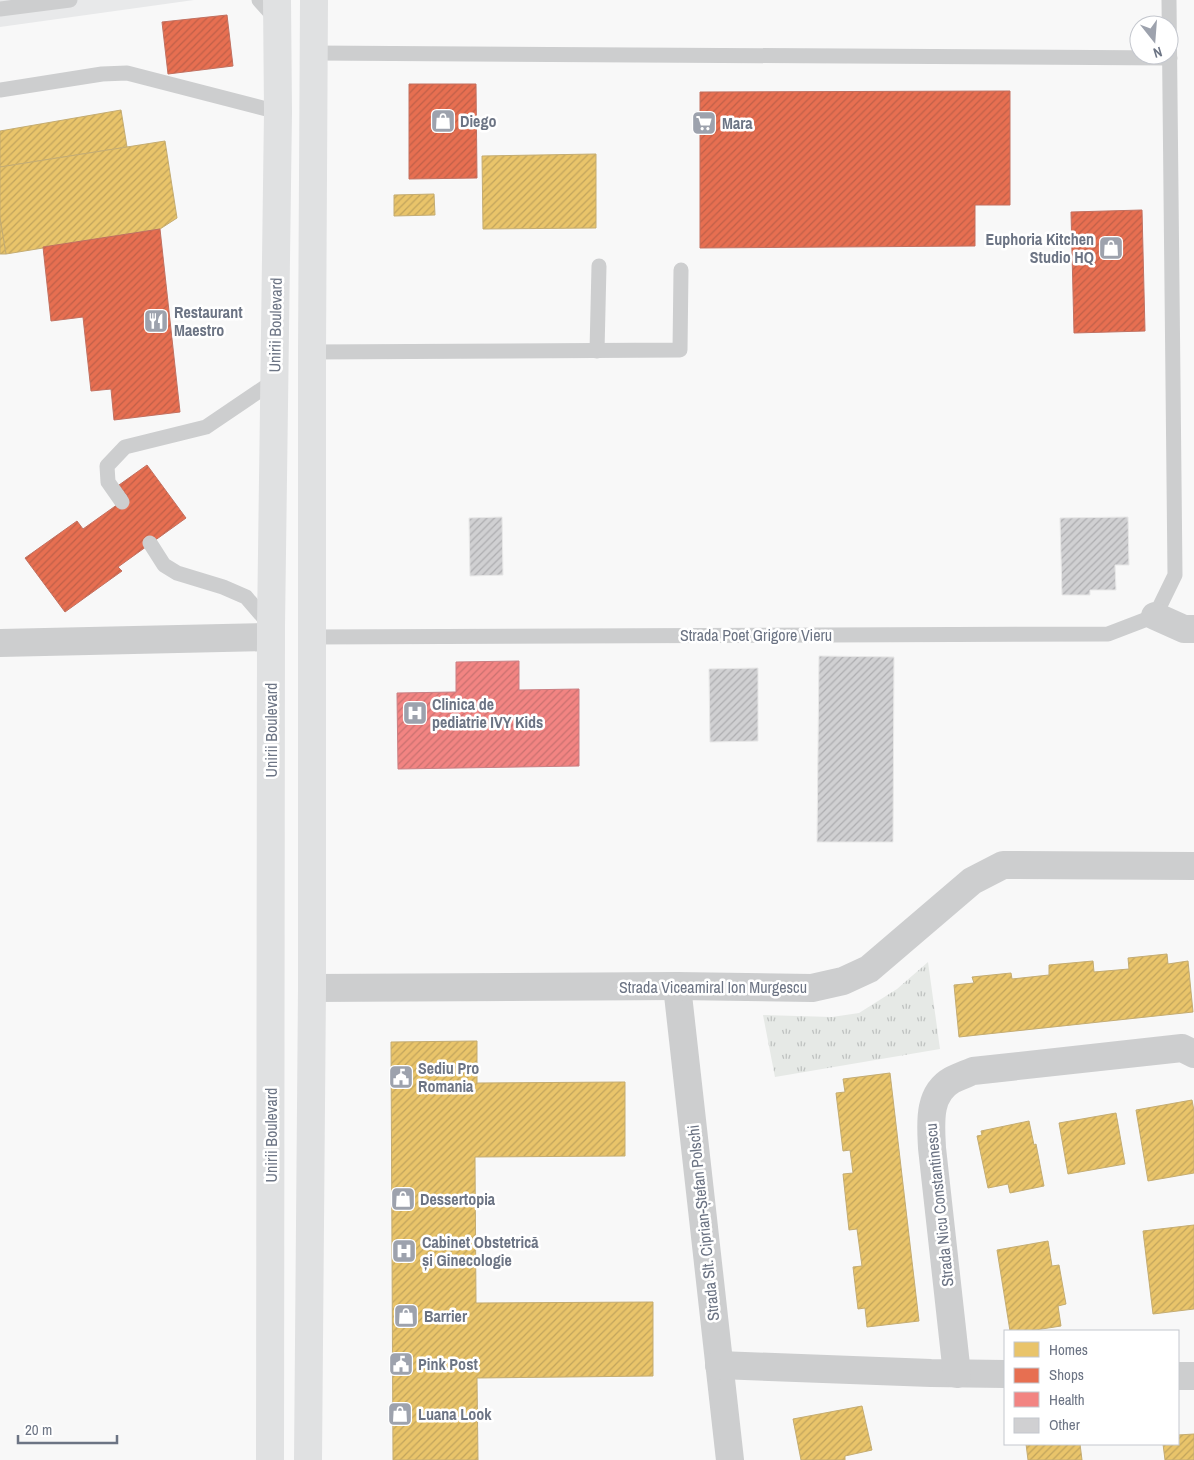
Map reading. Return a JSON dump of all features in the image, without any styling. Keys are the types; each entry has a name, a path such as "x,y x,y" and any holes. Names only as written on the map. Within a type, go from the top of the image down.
{"main road":[{"path":"308,1460 312,988 314,0"},
{"name":"Unirii Boulevard","path":"270,1460 271,632 278,112 277,10"}],"street":[{"path":"1154,616 1184,630 1194,629"},
{"path":"0,644 271,632"},
{"name":"Strada Viceamiral Ion Murgescu","path":"312,988 677,986 812,988 842,981 869,969 972,881 1003,865 1194,866"},
{"name":"Strada Slt. Ciprian-Ștefan Polschi","path":"677,986 730,1460"},
{"name":"Strada Nicu Constantinescu","path":"958,1374 932,1148 930,1115 938,1093 950,1081 974,1071 1182,1048 1194,1054"},
{"path":"719,1364 958,1374 1004,1374"},
{"path":"1179,1376 1194,1376"}],"lane":[{"path":"0,9 70,0"},
{"path":"258,0 277,10"},
{"path":"1169,0 1169,15"},
{"path":"314,53 1129,58"},
{"path":"1154,616 1175,575 1170,65"},
{"path":"0,90 102,74 127,73 278,112"},
{"path":"597,351 599,266"},
{"path":"312,352 680,350 681,270"},
{"path":"122,502 108,482 107,466 125,447 206,427 274,381"},
{"path":"150,543 164,565 177,573 224,587 246,597 271,632"},
{"name":"Strada Poet Grigore Vieru","path":"312,637 1108,634 1154,616"}],"shaded area":[{"path":"0,0 194,0 0,27"}],"green space":[{"path":"928,962 940,1049 775,1077 763,1015 832,1017 859,1013 897,989"}],"building: Homes":[{"path":"121,110 127,147 0,167 0,131"},
{"path":"165,141 177,218 160,229 6,254 0,218 0,167"},
{"path":"596,154 596,228 483,229 482,156"},
{"path":"434,194 435,215 394,216 394,195"},
{"path":"0,218 6,254 0,254"},
{"path":"1167,954 1168,964 1188,961 1193,1012 959,1037 954,985 974,983 972,977 1011,973 1012,979 1049,975 1049,965 1093,961 1094,972 1129,969 1128,958"},
{"path":"477,1041 477,1083 625,1082 625,1156 475,1157 476,1303 653,1302 653,1376 477,1378 478,1460 393,1460 391,1042"},
{"path":"890,1073 919,1321 867,1327 865,1308 858,1309 853,1267 862,1266 857,1229 849,1230 843,1174 853,1173 850,1150 843,1151 836,1093 845,1092 843,1079"},
{"path":"1192,1100 1194,1111 1194,1173 1148,1181 1136,1110"},
{"path":"1116,1113 1125,1164 1068,1174 1059,1123"},
{"path":"1029,1121 1034,1145 1036,1144 1044,1186 1010,1193 1008,1184 988,1188 977,1136 982,1135 981,1131"},
{"path":"1194,1225 1194,1309 1153,1314 1143,1231"},
{"path":"1048,1241 1052,1266 1059,1265 1066,1304 1058,1306 1061,1326 1035,1330 1010,1330 997,1250"},
{"path":"862,1406 872,1450 845,1456 845,1460 801,1460 793,1419"},
{"path":"1194,1434 1194,1460 1165,1460 1163,1445 1179,1445 1179,1435"},
{"path":"1026,1445 1080,1445 1082,1460 1028,1460"}],"building: Shops":[{"path":"227,15 233,66 168,74 162,22"},
{"name":"Diego","path":"409,84 476,84 477,178 409,179"},
{"path":"1010,91 1010,205 975,205 975,246 700,248 700,92"},
{"path":"1142,210 1145,331 1074,333 1071,212"},
{"path":"160,229 180,412 114,420 111,389 91,391 83,317 51,321 43,247"},
{"path":"147,465 186,518 118,567 122,571 65,612 25,558 77,521 83,529 128,497 119,485"}],"building: Health":[{"path":"519,661 519,690 579,689 579,766 398,769 397,693 456,692 456,662"}],"building: Other":[{"path":"502,517 503,575 470,576 469,518"},
{"path":"1128,517 1129,565 1115,565 1116,590 1090,590 1090,595 1062,595 1060,518"},
{"path":"819,656 894,657 893,842 817,842"},
{"path":"758,668 758,741 710,742 709,669"}],"place":[{"name":"Diego","path":"443,121"},
{"name":"Mara","path":"704,123"},
{"name":"Euphoria Kitchen Studio HQ","path":"1111,248"},
{"name":"Restaurant Maestro","path":"156,321"},
{"name":"Clinica de pediatrie IVY Kids","path":"415,713"},
{"name":"Sediu Pro Romania","path":"401,1077"},
{"name":"Dessertopia","path":"403,1199"},
{"name":"Cabinet Obstetrică și Ginecologie","path":"404,1251"},
{"name":"Barrier","path":"406,1316"},
{"name":"Pink Post","path":"401,1364"},
{"name":"Luana Look","path":"400,1414"}]}
